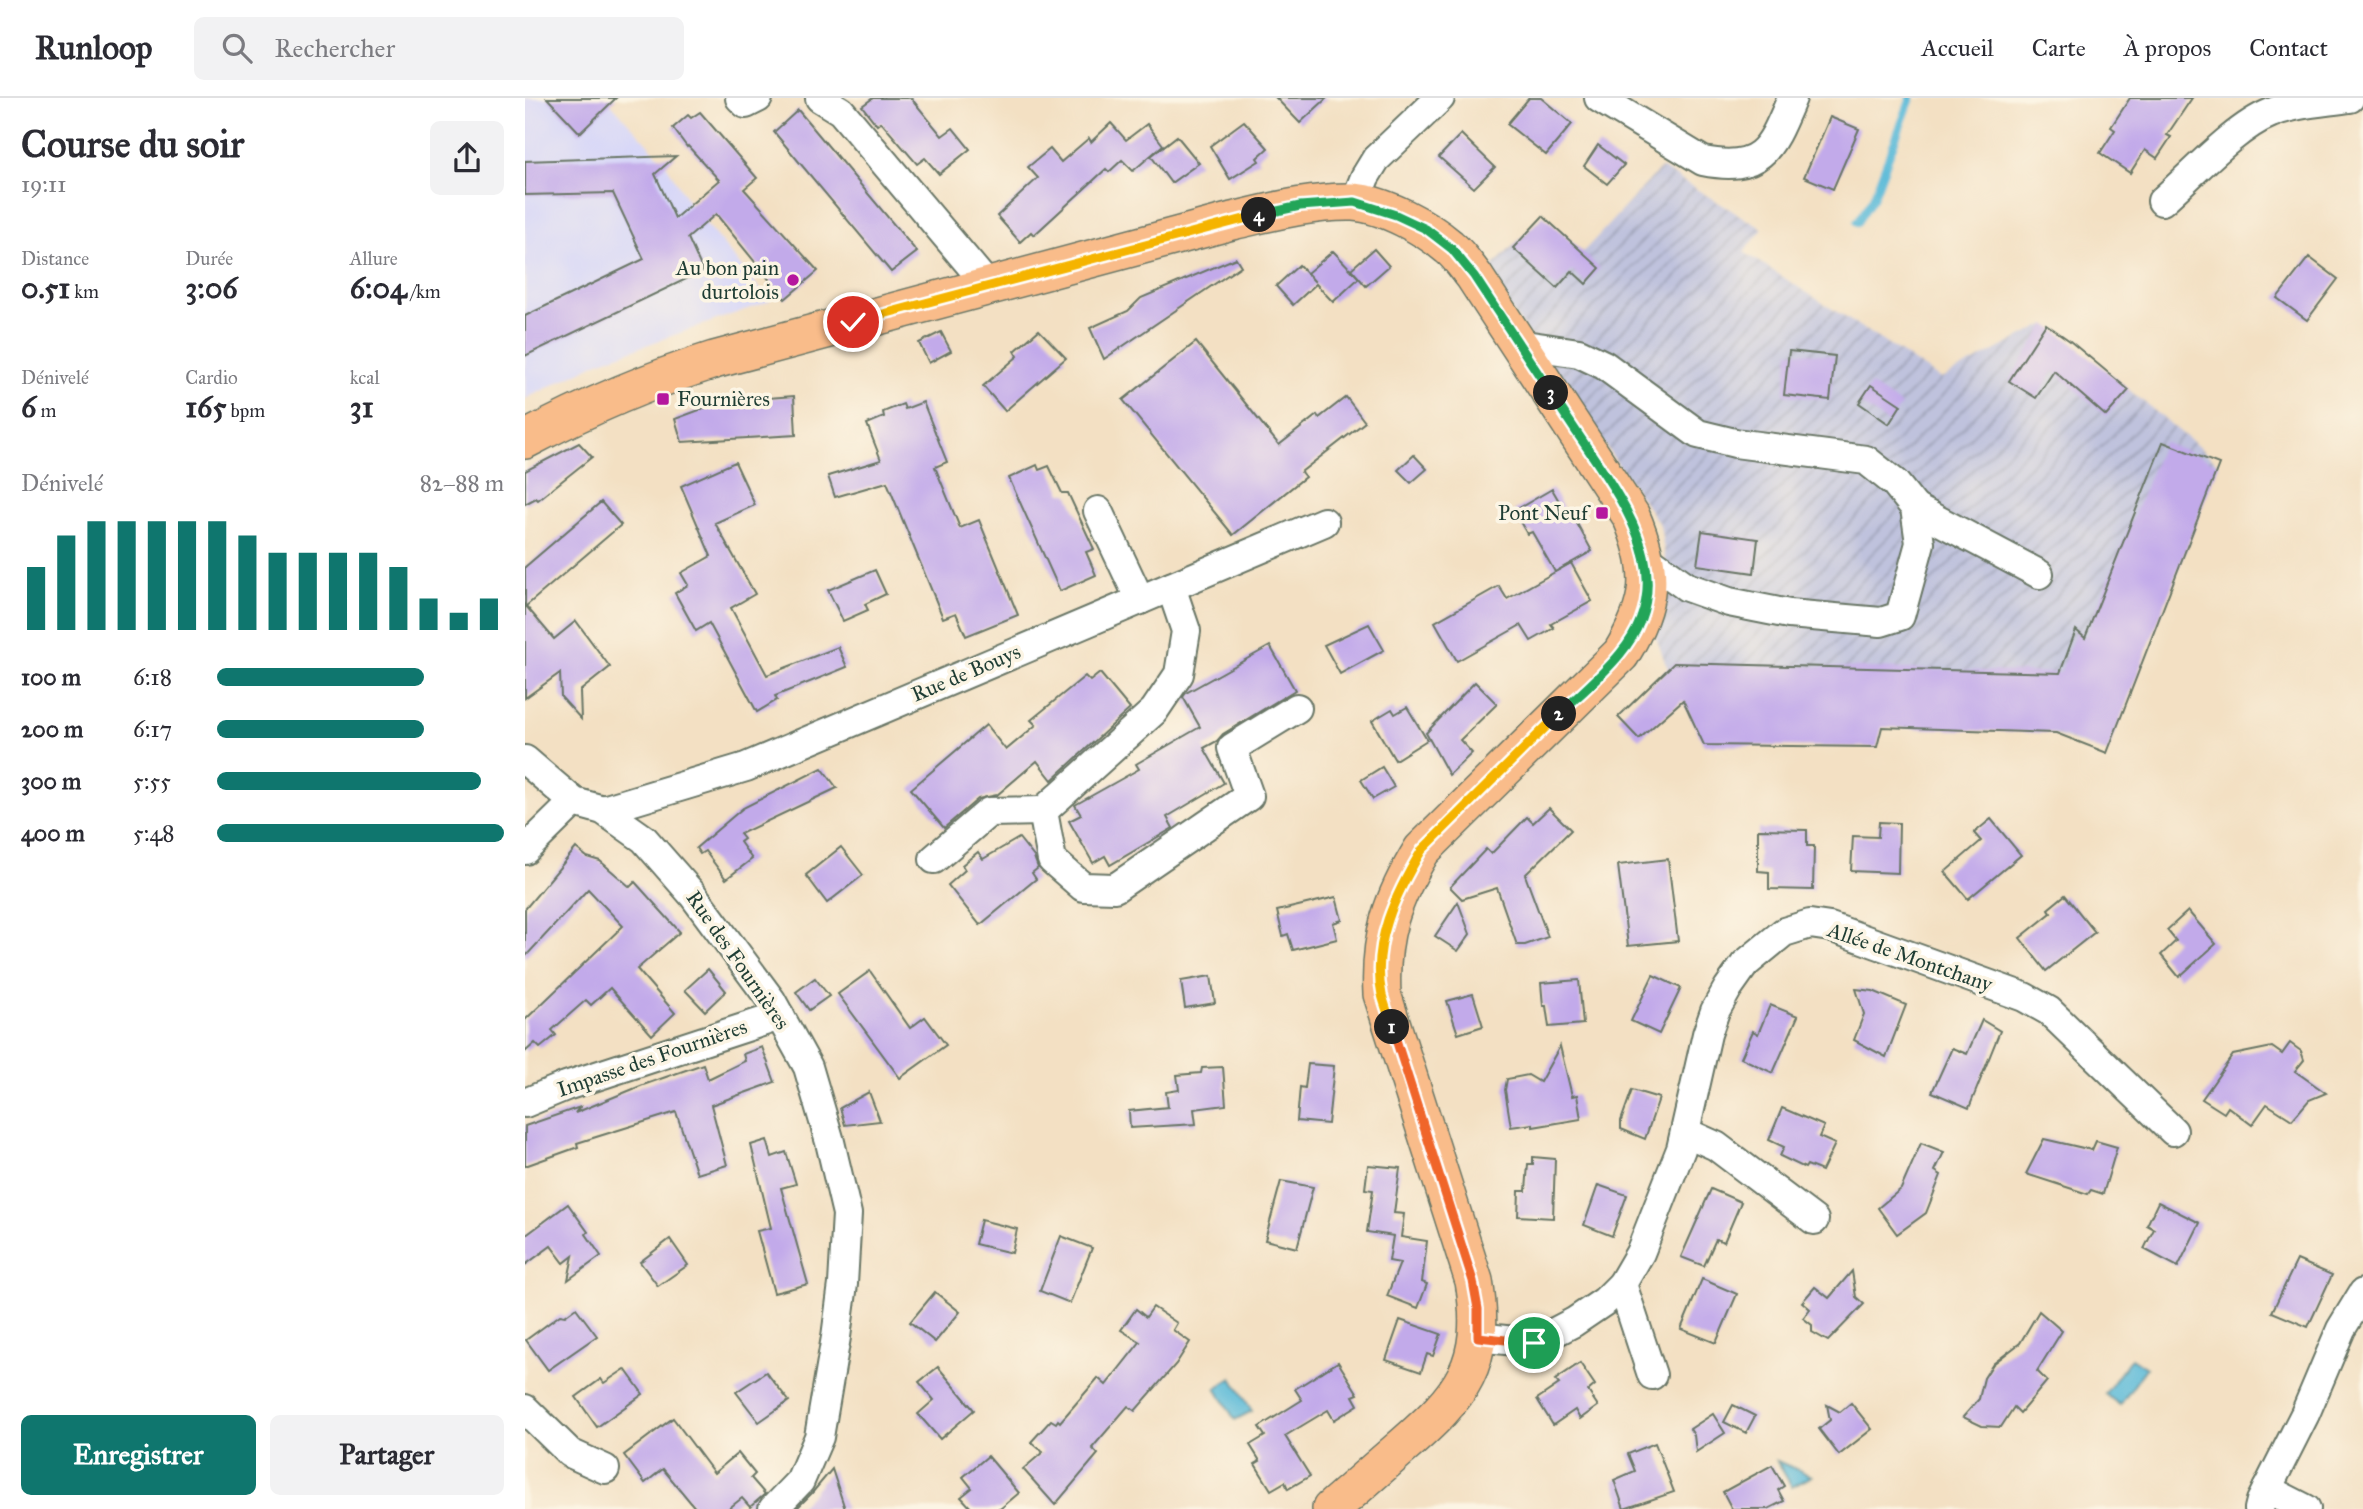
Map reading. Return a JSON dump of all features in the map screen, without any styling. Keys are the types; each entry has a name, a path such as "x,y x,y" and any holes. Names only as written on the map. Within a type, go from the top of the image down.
{"main road":[{"path":"525,440 614,395 656,378 794,337 1232,221 1300,206 1355,202 1396,215 1426,229 1452,249 1474,276 1620,498 1639,536 1648,584 1645,605 1621,654 1422,850 1394,901 1384,936 1380,965 1382,994 1473,1281 1478,1309 1478,1337 1467,1374 1449,1404 1331,1509"}],"street":[{"path":"740,98 746,104 758,98"},
{"path":"1355,202 1376,159 1440,98"},
{"path":"1599,98 1703,160 1722,164 1742,164 1765,153 1779,130 1792,98"},
{"path":"2162,201 2240,132 2270,113 2350,98"},
{"path":"838,102 989,287"},
{"path":"1518,344 1579,354 1604,365 1698,434 1735,443 1866,460 1895,483 1915,508 2039,574"},
{"path":"1645,557 1687,587 1729,602 1790,614 1881,622 1900,616 1906,599 1920,543 1915,508"},
{"path":"1098,510 1140,600"},
{"name":"Rue de Bouys","path":"603,810 746,767 1324,522"},
{"path":"934,859 989,812 1043,811 1154,711 1179,674 1186,631 1171,587"},
{"path":"1043,811 1052,860 1083,887 1115,888 1249,796 1232,748 1297,708"},
{"name":"Rue des Fournières","path":"525,760 574,802 603,810 644,839 693,895 771,1000 808,1067 847,1214 836,1337 819,1437 800,1481 773,1509"},
{"path":"525,850 574,802"},
{"name":"Allée de Montchany","path":"1478,1337 1534,1343 1574,1322 1605,1301 1622,1284 1640,1253 1668,1184 1685,1132 1707,1034 1715,1011 1745,964 1784,932 1810,924 1830,927 1878,943 2024,997 2049,1011 2173,1131"},
{"name":"Impasse des Fournières","path":"525,1103 566,1086 780,1016"},
{"path":"1685,1132 1716,1146 1814,1220"},
{"path":"1622,1284 1652,1375"},
{"path":"2306,1509 2263,1499 2305,1415 2341,1329 2363,1293"},
{"path":"525,1409 570,1453 605,1469"}],"shaded area":[{"path":"525,98 606,98 666,164 690,205 770,301 601,361 525,399"},
{"path":"1661,168 1763,229 1744,252 1941,379 2046,324 2219,464 2107,753 2050,733 1882,727 1877,747 1704,745 1656,637 1669,583 1660,525 1486,273 1543,216 1583,252"}],"water":[{"path":"2131,1358 2146,1368 2120,1405 2105,1394"},
{"path":"1232,1378 1252,1411 1235,1420 1216,1388"},
{"path":"1777,1461 1812,1476 1792,1487"}],"building":[{"path":"547,98 616,98 580,133"},
{"path":"873,98 911,98 942,136 953,128 970,149 939,174 925,158 917,164 881,122 877,125 862,106"},
{"path":"1276,98 1327,98 1300,123"},
{"path":"1529,98 1541,98 1572,124 1546,155 1507,124"},
{"path":"2130,98 2192,98 2167,135 2171,137 2157,158 2145,150 2130,173 2100,153 2115,130 2111,127"},
{"path":"798,110 917,252 891,272 774,132"},
{"path":"700,112 757,178 744,189 818,271 785,299 716,214 688,238 703,271 525,356 525,316 644,259 613,193 525,195 525,161 676,156 655,174 675,218 719,180 687,147 673,128 688,115 691,118"},
{"path":"1830,117 1859,129 1833,189 1804,177"},
{"path":"1244,121 1268,148 1257,158 1259,161 1230,179 1210,146"},
{"path":"1111,123 1126,140 1147,124 1163,145 1133,171 1122,160 1109,172 1106,169 1034,235 1031,232 1020,242 997,216 1038,178 1028,167 1050,149 1061,162 1089,138 1091,142"},
{"path":"1461,134 1495,167 1474,188 1439,157"},
{"path":"1177,136 1199,163 1171,183 1151,156"},
{"path":"1598,145 1624,165 1607,184 1584,166"},
{"path":"1543,216 1600,268 1586,284 1572,271 1557,288 1513,248"},
{"path":"1374,249 1389,266 1366,286 1351,269"},
{"path":"1333,251 1359,278 1333,302 1316,284 1293,305 1276,286 1299,265 1315,282 1307,273"},
{"path":"2309,257 2338,279 2307,320 2277,298"},
{"path":"1236,258 1241,266 1104,359 1090,328 1128,311 1141,298"},
{"path":"2046,324 2129,390 2106,416 2054,371 2036,398 2009,381"},
{"path":"1039,330 1066,358 1005,411 983,386 1018,356 1015,351"},
{"path":"941,332 951,351 929,363 919,343"},
{"path":"1196,342 1279,445 1317,415 1319,418 1346,397 1365,422 1301,472 1305,477 1233,535 1123,400"},
{"path":"1789,351 1835,356 1830,400 1784,395"},
{"path":"1871,385 1901,405 1889,424 1859,403"},
{"path":"794,396 796,435 682,442 675,419 729,399"},
{"path":"923,402 947,462 935,467 960,528 979,520 1018,615 966,636 956,613 943,618 887,482 835,497 828,476 881,460 867,424 884,417 883,412 903,404 905,409"},
{"path":"2163,442 2219,464 2107,753 2056,733 1882,727 1877,747 1704,745 1683,700 1639,739 1618,717 1674,663 2060,673 2076,630 2085,638"},
{"path":"579,443 592,457 538,500 536,498 525,504 525,471"},
{"path":"1414,455 1427,469 1411,483 1398,470"},
{"path":"735,462 755,505 715,523 755,594 731,608 767,675 838,647 847,667 775,696 777,700 757,712 709,623 696,631 675,593 688,585 681,573 711,556 681,486"},
{"path":"1037,465 1039,470 1049,466 1062,493 1068,493 1094,549 1086,552 1096,575 1060,591 1009,478"},
{"path":"1552,489 1570,520 1574,518 1592,551 1555,572 1532,532 1527,534 1514,511"},
{"path":"601,502 621,525 526,606 554,639 576,621 610,667 580,691 581,719 561,697 560,673 525,698 525,567"},
{"path":"1702,531 1758,539 1754,573 1697,565"},
{"path":"1571,563 1592,601 1551,624 1554,628 1531,641 1521,625 1457,661 1435,622 1499,586 1507,599"},
{"path":"875,570 886,594 865,604 868,610 843,621 828,590"},
{"path":"1369,624 1384,650 1340,674 1324,645"},
{"path":"1270,646 1295,690 1204,748 1224,783 1167,817 1173,828 1110,865 1105,856 1093,863 1069,821 1081,815 1075,805 1139,769 1136,764 1200,727 1183,697 1186,693"},
{"path":"1100,673 1130,709 1052,780 1037,761 997,795 978,799 944,828 911,789 986,725 1006,750 1036,725 1031,720 1085,676 1090,681"},
{"path":"1475,682 1497,704 1460,740 1472,753 1449,775 1426,733"},
{"path":"1407,707 1427,740 1395,760 1372,721 1392,709 1395,714"},
{"path":"1382,767 1394,787 1373,799 1361,780"},
{"path":"822,768 837,788 740,834 744,839 740,842 752,859 726,879 705,851 700,854 696,848 743,808"},
{"path":"1549,808 1571,830 1525,875 1548,937 1517,945 1497,888 1462,899 1450,887 1486,849 1491,854 1527,817 1533,823"},
{"path":"1991,819 2021,855 1968,899 1945,872 1981,841 1974,833"},
{"path":"1879,822 1899,823 1898,873 1851,871 1853,836 1878,837"},
{"path":"1758,829 1807,830 1807,846 1814,846 1813,890 1769,889 1769,872 1758,871"},
{"path":"1019,838 1034,857 1038,868 1032,873 1036,879 980,925 948,885 965,870 962,865 978,852 983,859"},
{"path":"841,847 863,875 827,903 806,875"},
{"path":"576,848 587,857 600,861 630,887 635,882 680,932 637,969 675,1013 652,1035 610,988 591,1005 586,1000 552,1030 556,1035 540,1048 535,1043 525,1052 525,1020 623,926 588,889 525,957 525,909"},
{"path":"1668,859 1678,941 1628,946 1618,865"},
{"path":"2065,895 2095,932 2046,971 2020,938 2051,913 2048,909"},
{"path":"1336,897 1342,920 1333,923 1337,939 1293,950 1288,934 1283,936 1277,911"},
{"path":"1458,902 1470,934 1458,951 1435,936"},
{"path":"2188,911 2216,944 2179,977 2161,955 2176,941 2167,930"},
{"path":"708,969 726,991 705,1011 685,990"},
{"path":"870,971 910,1028 925,1017 946,1045 900,1078 838,994"},
{"path":"1653,975 1681,988 1659,1034 1631,1021"},
{"path":"1211,976 1215,1003 1185,1008 1181,981"},
{"path":"815,978 829,996 809,1010 796,992"},
{"path":"1579,980 1583,1024 1549,1027 1546,1006 1543,1006 1541,983"},
{"path":"1856,989 1873,991 1906,1005 1886,1057 1854,1040 1864,1014"},
{"path":"1473,994 1483,1026 1458,1034 1447,1001"},
{"path":"1770,1005 1798,1016 1773,1073 1741,1058 1753,1031 1758,1034"},
{"path":"1982,1020 2000,1031 1969,1108 1932,1092 1952,1048 1967,1054"},
{"path":"2290,1043 2301,1051 2304,1060 2295,1071 2326,1093 2309,1100 2292,1120 2267,1104 2252,1125 2228,1107 2224,1113 2202,1099 2233,1055 2272,1047 2282,1054"},
{"path":"1560,1046 1572,1096 1577,1095 1581,1119 1533,1127 1533,1124 1511,1127 1505,1090 1507,1079 1528,1075 1540,1082"},
{"path":"762,1047 775,1082 711,1105 727,1165 697,1174 676,1112 577,1143 578,1147 525,1166 525,1126 580,1107 575,1113 703,1064 708,1079 745,1061 743,1054"},
{"path":"1308,1064 1334,1066 1328,1124 1297,1121 1300,1087 1305,1088"},
{"path":"1223,1067 1226,1105 1194,1109 1196,1124 1130,1128 1129,1111 1168,1107 1166,1092 1179,1090 1177,1075 1201,1073 1202,1068"},
{"path":"1632,1090 1659,1098 1645,1139 1621,1129 1621,1121"},
{"path":"869,1092 880,1121 845,1125 840,1108"},
{"path":"1782,1108 1824,1126 1819,1137 1835,1144 1822,1171 1807,1165 1805,1168 1780,1156 1784,1147 1769,1140"},
{"path":"2044,1139 2092,1150 2096,1141 2117,1147 2103,1194 2091,1190 2088,1194 2026,1174"},
{"path":"767,1140 772,1157 786,1152 796,1184 781,1188 808,1284 774,1293 757,1231 771,1228 751,1145"},
{"path":"1921,1143 1944,1152 1935,1171 1941,1175 1926,1213 1897,1234 1878,1208 1901,1189"},
{"path":"1533,1157 1555,1159 1553,1218 1518,1216 1519,1191 1526,1191 1528,1164 1533,1164"},
{"path":"1368,1165 1400,1168 1394,1213 1404,1214 1401,1237 1427,1241 1422,1282 1427,1284 1418,1308 1387,1296 1400,1263 1389,1261 1394,1236 1367,1232 1373,1190 1365,1189"},
{"path":"1281,1181 1313,1187 1297,1248 1265,1240"},
{"path":"1598,1185 1627,1195 1612,1236 1584,1225"},
{"path":"1711,1189 1741,1202 1724,1242 1716,1239 1704,1266 1681,1257"},
{"path":"2158,1202 2200,1223 2178,1267 2144,1249 2154,1229 2147,1225"},
{"path":"568,1204 601,1256 568,1280 573,1256 564,1263 551,1246 525,1265 525,1236"},
{"path":"981,1220 1017,1229 1012,1253 975,1244"},
{"path":"1061,1236 1092,1248 1070,1303 1040,1291"},
{"path":"670,1239 688,1265 658,1286 640,1262"},
{"path":"2297,1260 2332,1275 2308,1327 2272,1312"},
{"path":"1852,1271 1856,1297 1864,1304 1828,1341 1812,1332 1812,1325 1803,1318 1810,1309 1802,1302 1815,1287 1829,1298"},
{"path":"1702,1279 1737,1294 1716,1343 1681,1329"},
{"path":"935,1292 960,1312 935,1342 910,1322"},
{"path":"1153,1307 1177,1323 1173,1330 1190,1342 1176,1364 1135,1411 1128,1406 1092,1448 1098,1454 1055,1505 1023,1469 1043,1452 1031,1442 1051,1420 1060,1422 1098,1378 1106,1385 1140,1342 1121,1330 1136,1309 1146,1317"},
{"path":"576,1308 597,1336 548,1370 526,1340 560,1315 565,1316"},
{"path":"2039,1311 2062,1331 2037,1371 2047,1381 2020,1413 2014,1407 2001,1427 1982,1426 1963,1417 1979,1399 1984,1378 1993,1364 2020,1343"},
{"path":"1400,1320 1441,1334 1433,1356 1427,1354 1421,1372 1386,1360"},
{"path":"1338,1362 1358,1394 1353,1396 1358,1405 1334,1420 1328,1410 1285,1436 1310,1476 1288,1489 1285,1482 1271,1490 1255,1464 1260,1461 1250,1445 1265,1436 1259,1427 1302,1400 1295,1389"},
{"path":"1580,1363 1595,1385 1588,1391 1598,1406 1580,1419 1575,1410 1553,1425 1537,1399 1559,1384 1555,1380"},
{"path":"938,1367 974,1410 940,1439 918,1414 934,1400 919,1382"},
{"path":"625,1369 643,1394 597,1427 576,1397 601,1379 604,1383"},
{"path":"766,1372 789,1401 759,1422 736,1392"},
{"path":"1851,1403 1872,1429 1839,1455 1819,1429 1830,1420 1827,1405 1840,1412"},
{"path":"1733,1405 1755,1416 1746,1433 1724,1422"},
{"path":"1713,1414 1725,1433 1696,1452 1694,1435 1690,1429"},
{"path":"673,1418 714,1473 738,1453 755,1474 751,1478 765,1494 750,1507 742,1498 728,1509 696,1509 663,1469 645,1483 624,1455"},
{"path":"1655,1443 1674,1492 1624,1509 1614,1480 1635,1471 1628,1454"},
{"path":"988,1456 1019,1493 1000,1509 972,1509 961,1497 972,1488 963,1477"},
{"path":"1772,1465 1784,1486 1778,1490 1784,1501 1768,1509 1732,1509 1723,1492"},
{"path":"832,1469 845,1509 796,1509 812,1493"}],"waterway":[{"path":"1857,222 1873,198 1911,98"}],"place":[{"name":"Au bon pain durtolois","path":"793,280"},
{"name":"Fournières","path":"663,399"},
{"name":"Pont Neuf","path":"1602,513"}],"route":[{"path":"853,322 1232,221 1300,206 1355,202 1396,215 1426,229 1452,249 1474,276 1631,516 1645,557 1648,584 1645,605 1621,654 1422,850 1394,901 1384,936 1380,965 1382,994 1473,1281 1478,1309 1478,1337 1534,1343"}]}
